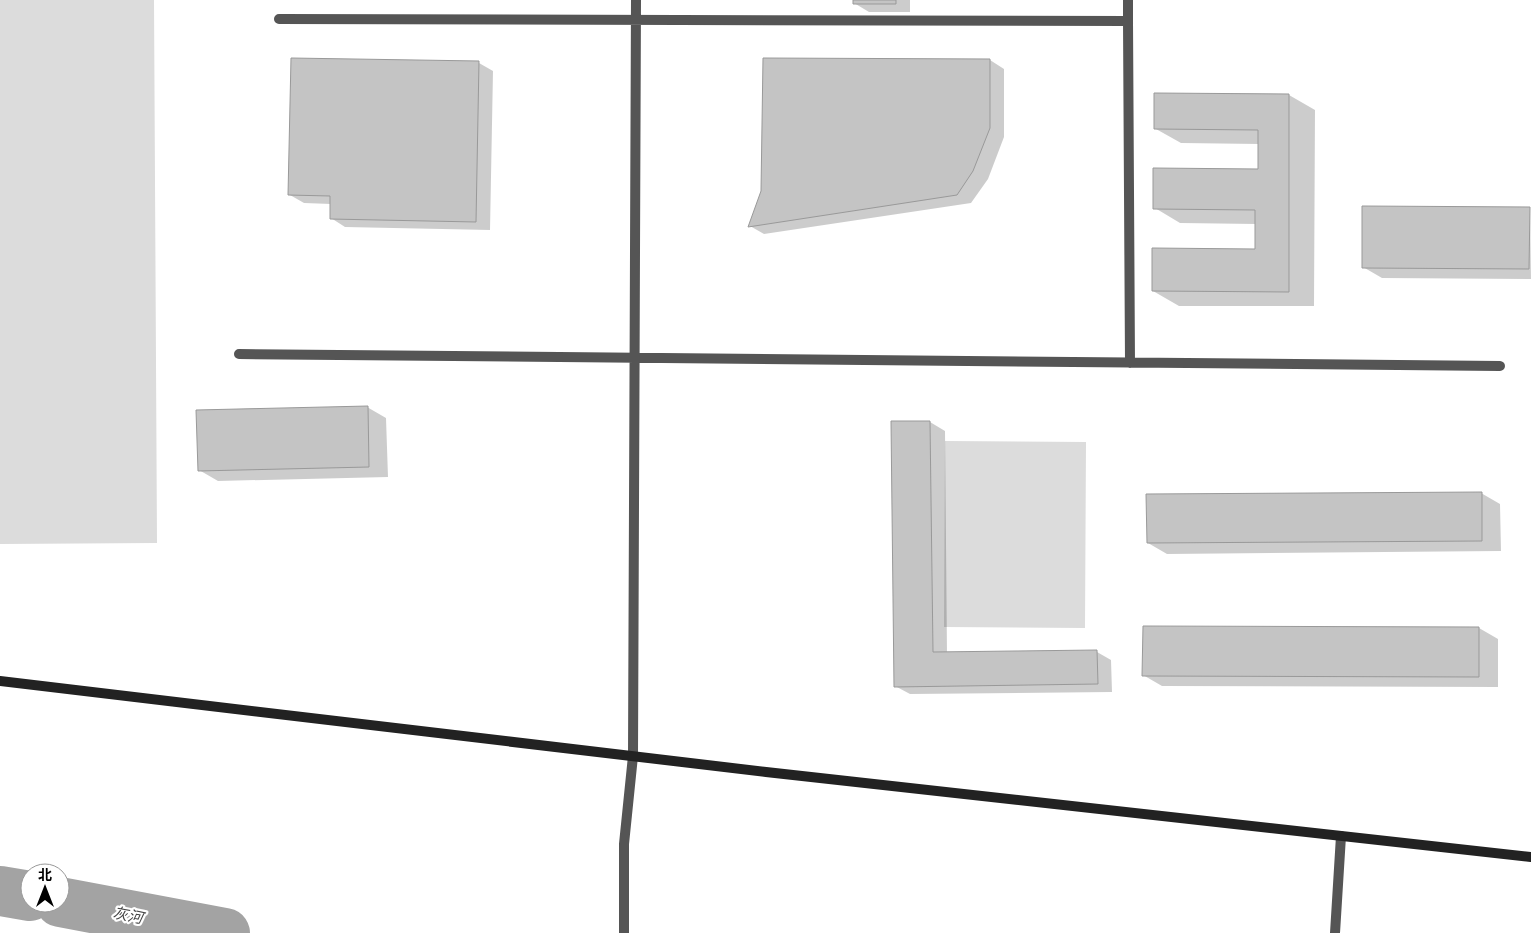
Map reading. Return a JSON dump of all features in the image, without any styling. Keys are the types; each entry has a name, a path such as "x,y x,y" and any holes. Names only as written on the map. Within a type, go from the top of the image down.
{"street":[{"path":"0,681 633,756 1531,857"}],"lane":[{"path":"624,933 624,844 633,756 636,0"},
{"path":"1128,0 1130,363"},
{"path":"279,19 1128,21"},
{"path":"239,354 1500,366"},
{"path":"1335,933 1341,836"}],"shaded area":[{"path":"0,0 154,0 157,543 0,544"},
{"path":"945,441 1086,442 1085,628 944,627"}],"building":[{"path":"853,0 896,0 896,4 853,4"},
{"path":"291,58 479,61 476,222 330,219 330,196 288,195"},
{"path":"763,58 990,59 990,128 973,171 957,195 748,227 761,191"},
{"path":"1154,93 1289,94 1289,292 1152,291 1152,248 1255,249 1255,210 1153,209 1153,168 1258,169 1258,130 1154,129"},
{"path":"1362,206 1530,207 1529,269 1362,268"},
{"path":"368,406 369,467 198,471 196,410"},
{"path":"891,421 930,421 933,652 1097,650 1098,684 894,687"},
{"path":"1482,492 1482,541 1147,543 1146,494"},
{"path":"1143,626 1479,627 1479,677 1142,676"}],"waterway":[{"name":"灰河","path":"0,891 20,894"},
{"name":"灰河","path":"70,904 225,933"}]}
